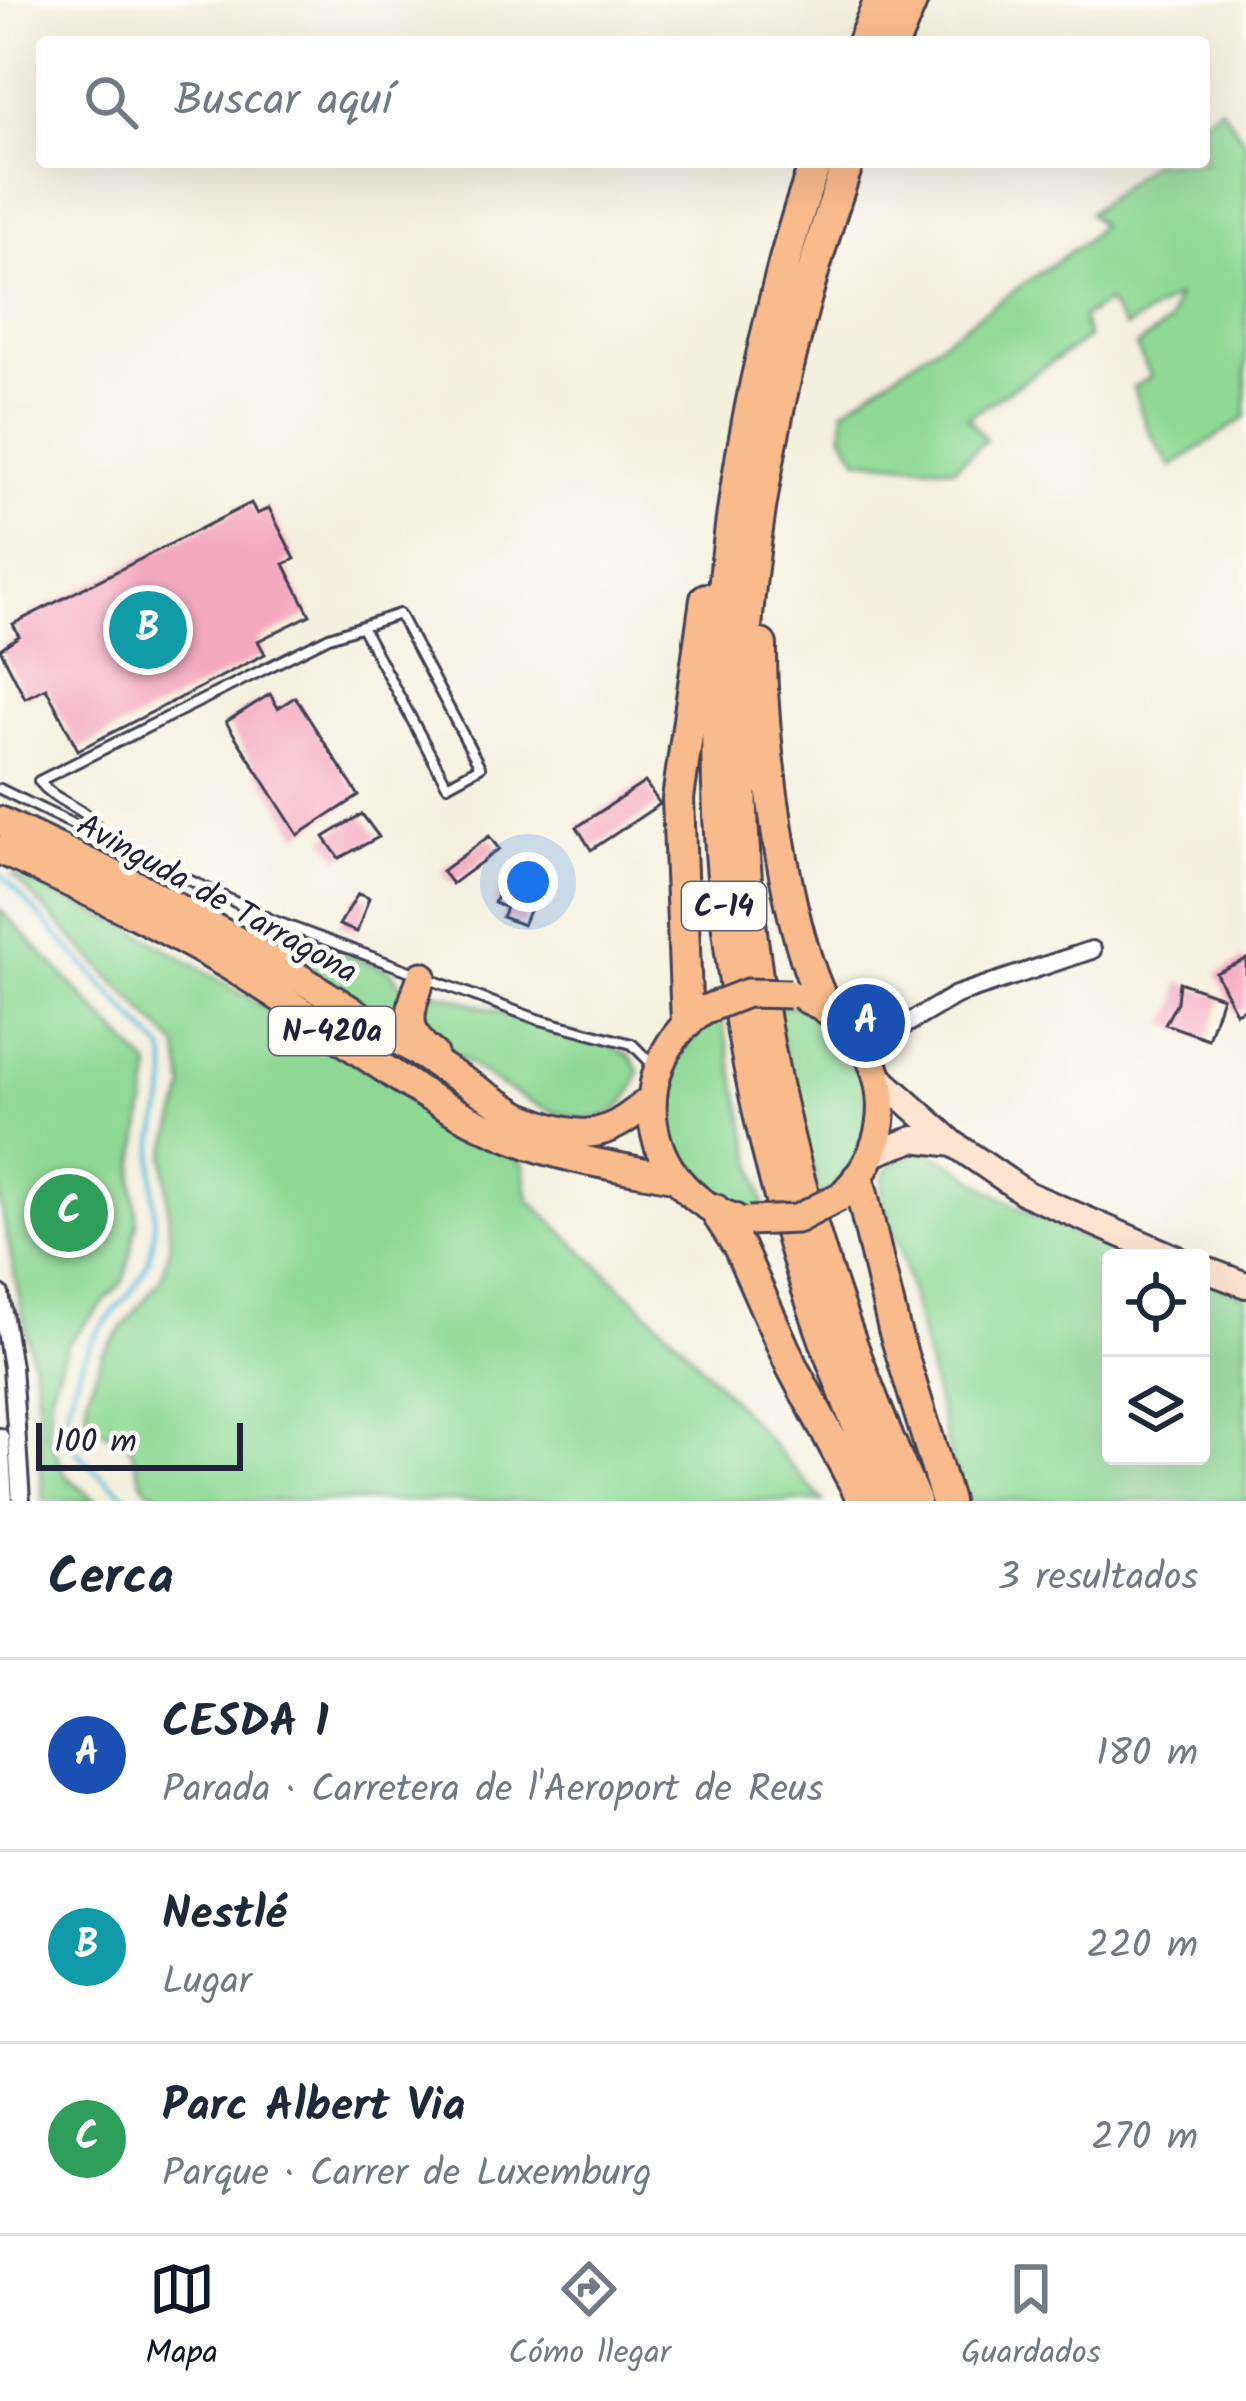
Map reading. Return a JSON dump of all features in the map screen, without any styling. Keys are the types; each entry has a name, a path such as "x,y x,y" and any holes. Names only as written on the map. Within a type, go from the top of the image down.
{"highway":[{"path":"865,36 880,0"},
{"path":"897,36 912,0"},
{"name":"C-14","path":"814,168 776,290 743,441 723,583 716,707 718,845 746,1069 777,1198 823,1337 890,1501"},
{"name":"C-14","path":"846,168 793,342 746,590 739,706 741,843 750,947 770,1063 800,1189 845,1328 915,1501"},
{"path":"696,1016 678,890 686,716 732,439 760,318 776,290"},
{"path":"757,526 762,546 761,680 783,851 806,969 826,1008"},
{"path":"857,1176 894,1329 947,1501"},
{"path":"715,1210 739,1247 792,1367 864,1501"}],"main road":[{"name":"Avinguda de Tarragona","path":"0,821 140,887 263,956 519,1116 564,1132 595,1134 624,1124 654,1085"},
{"name":"Avinguda de Tarragona","path":"0,850 215,958 444,1104 511,1139 571,1159 675,1178"},
{"path":"422,976 408,1021 416,1042 519,1116"},
{"path":"696,1016 747,993 790,994 826,1008 866,1048 878,1077 882,1116 857,1176"},
{"name":"N-420a","path":"654,1085 696,1016"},
{"path":"878,1077 954,1144 1053,1209 1153,1249"},
{"path":"654,1085 656,1141 675,1178"},
{"name":"N-420a","path":"675,1178 715,1210 749,1221 797,1219 914,1139 954,1144"},
{"path":"1210,1271 1246,1285"}],"street":[{"path":"866,1048 956,995 1092,950"},
{"path":"0,1294 12,1367 21,1501"},
{"path":"0,1437 4,1501"}],"lane":[{"path":"103,839 93,818 48,793 39,782 329,637 399,614 480,767 447,785 363,629"},
{"path":"0,789 272,920 537,1019 632,1044 647,1054 654,1085"}],"green space":[{"path":"1220,106 1246,143 1246,417 1171,467 1146,426 1133,387 1151,377 1136,346 1169,323 1176,297 1125,328 1107,302 1082,318 1088,338 968,417 986,440 954,468 858,459 843,434 844,409 1084,242 1100,226 1089,213 1145,168 1210,168 1210,114"},
{"path":"11,874 137,931 523,1162 529,1200 680,1342 823,1501 167,1501 143,1485 130,1446 87,1422 87,1396 103,1353 162,1277 170,1243 165,1156 185,1089 178,1047"},
{"path":"0,909 151,1068 133,1179 137,1223 125,1279 67,1344 51,1391 48,1433 66,1476 97,1501 43,1501 36,1380 0,1203"},
{"path":"267,925 390,970 406,991 401,1031 261,935"},
{"path":"432,991 611,1046 631,1057 639,1071 624,1103 601,1117 572,1117 506,1089 425,1031 424,996"},
{"path":"791,1005 820,1019 843,1040 867,1092 867,1121 859,1149 843,1175 819,1197 773,1006"},
{"path":"721,1016 765,1212 724,1202 702,1190 682,1171 663,1124 670,1074 682,1051"},
{"path":"917,1152 928,1153 999,1196 1112,1249 1102,1249 1102,1465 1210,1465 1210,1282 1246,1295 1246,1501 961,1501 902,1256 882,1197 883,1176 892,1163"}],"building":[{"path":"251,503 257,514 269,508 295,559 284,564 310,615 258,641 265,654 78,750 46,688 25,698 0,649 19,636 13,624"},
{"path":"270,694 278,708 295,697 359,796 298,835 226,722"},
{"path":"645,782 660,804 591,850 577,827"},
{"path":"362,814 379,837 339,858 324,837"},
{"path":"489,836 499,849 452,884 442,871"},
{"path":"501,886 534,899 523,925 502,917 506,908 494,903"},
{"path":"358,894 369,898 357,932 339,925"},
{"path":"1246,959 1246,1008 1236,1013 1216,973"},
{"path":"1179,982 1222,997 1208,1039 1165,1024 1177,1002"}],"waterway":[{"path":"0,873 164,1051 166,1086 153,1157 152,1246 137,1283 90,1345 74,1384 67,1423 78,1453 132,1501"}],"place":[{"name":"Nestlé","path":"148,630"},
{"name":"CESDA 1","path":"866,1023"},
{"name":"Parc Albert Via","path":"69,1213"}]}
